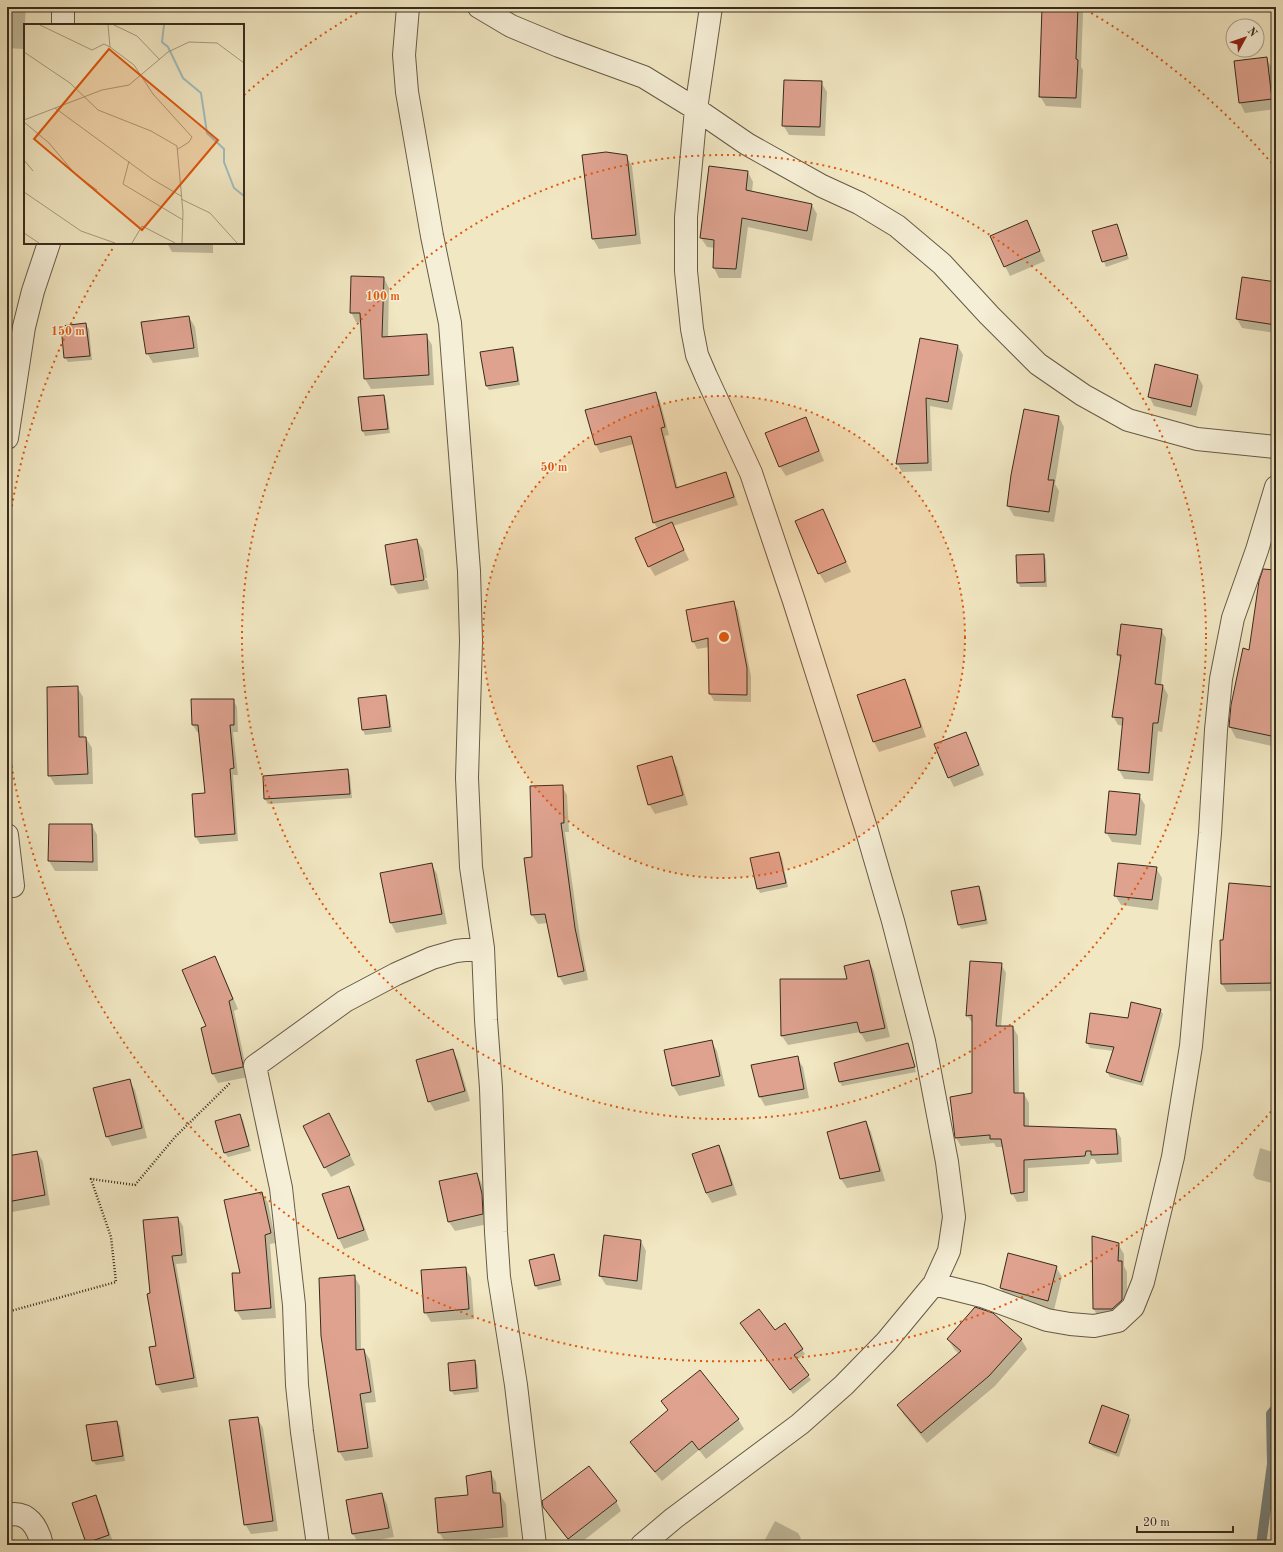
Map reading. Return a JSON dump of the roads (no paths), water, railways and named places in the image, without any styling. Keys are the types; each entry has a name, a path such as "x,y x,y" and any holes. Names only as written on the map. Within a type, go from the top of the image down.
{"street":[{"path":"63,7 63,24"},
{"path":"408,7 404,55 407,92 432,236 450,323 469,571 471,641 467,778 471,867 483,948 499,1277 516,1385 535,1545"},
{"path":"479,7 511,26 558,46 644,77 696,109 747,144 822,186 859,203 897,226 942,264 989,315 1038,364 1083,395 1128,420 1197,439 1276,447"},
{"path":"642,1545 674,1518 800,1424 844,1385 886,1342 934,1284 949,1251 954,1217 947,1162 924,1041 882,885 794,601 751,473 697,355 686,272 686,225 696,109 711,7"},
{"path":"7,438 24,327 33,291 49,244"},
{"path":"934,1284 982,1296 1047,1320 1070,1324 1094,1326 1118,1321 1134,1307 1143,1282 1174,1157 1191,1046 1210,833 1216,730 1221,679 1234,618 1276,487"},
{"path":"7,835 13,886"},
{"path":"318,1545 299,1401 294,1298 282,1188 255,1066 345,1002 396,974 432,958 456,951 483,948"},
{"path":"7,1515 22,1515 33,1522 40,1535 42,1545"}],"waterway":[{"path":"1261,1545 1272,1464 1271,1414 1276,1408"}]}
